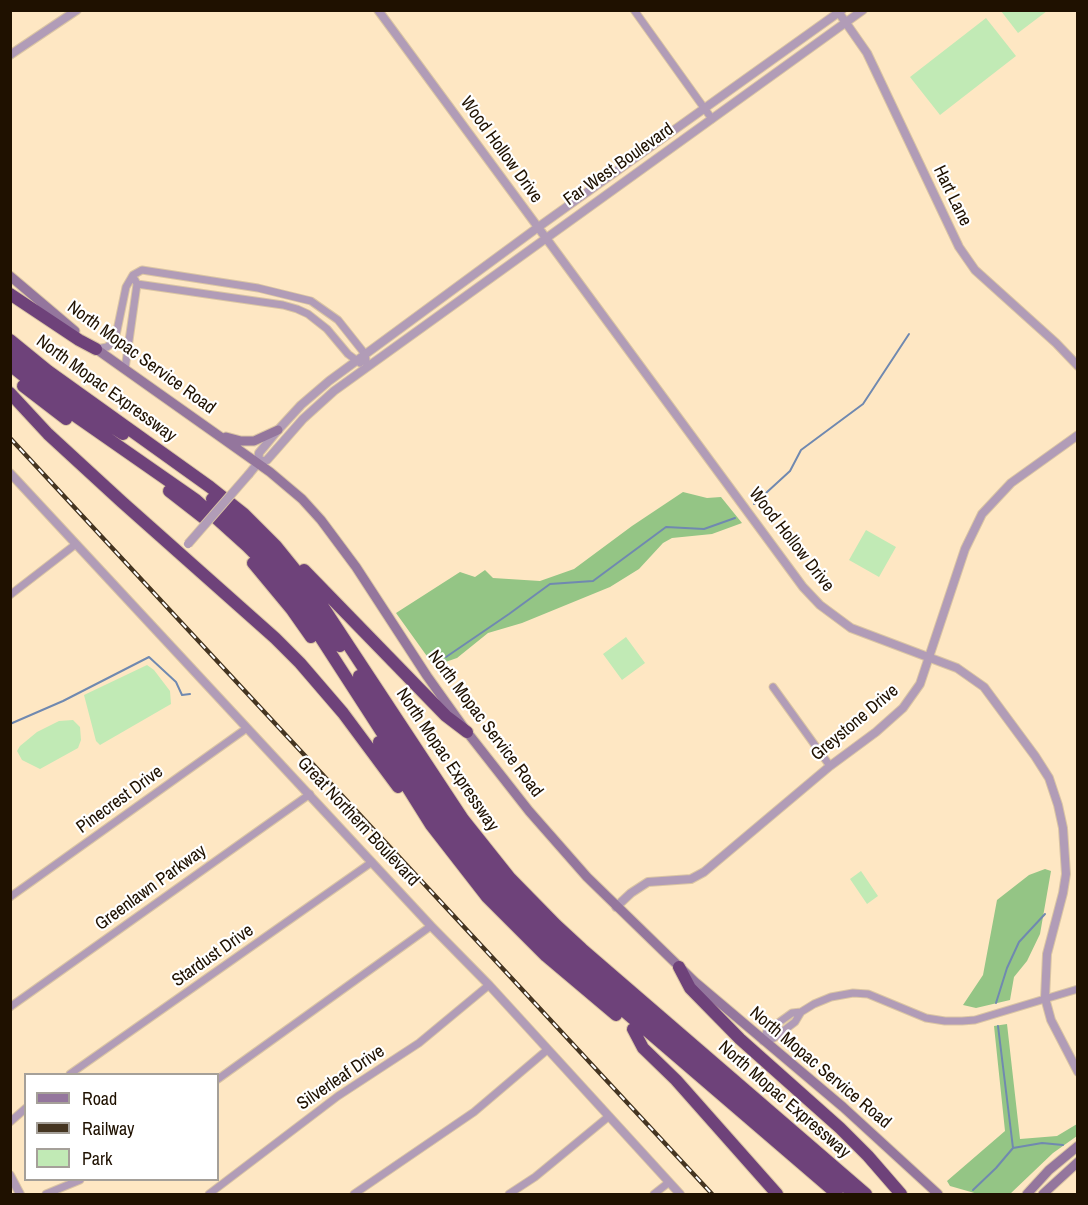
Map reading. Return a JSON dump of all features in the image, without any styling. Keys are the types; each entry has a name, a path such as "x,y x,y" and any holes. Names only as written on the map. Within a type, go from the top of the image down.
{"highway":[{"path":"10,294 96,349"},
{"name":"North Mopac Expressway","path":"10,340 48,371 244,514 276,546 332,618 463,819 510,878 582,949 866,1194"},
{"path":"10,352 70,400 200,489 233,517 278,562 324,622 430,787 455,823 503,882 526,907 585,962 854,1194"},
{"path":"10,365 64,408 196,501 271,570 304,612 421,794 494,889 568,963 837,1194"},
{"path":"48,371 61,387 92,414"},
{"path":"10,376 45,404 194,510 268,579 307,631 430,825"},
{"path":"10,393 48,434 122,502 184,548 300,663 336,705 408,801 487,897 528,939 824,1194"},
{"path":"276,546 298,564 446,716 467,732"},
{"path":"679,967 690,988 740,1039 840,1128 901,1194"},
{"path":"633,1029 643,1048 695,1101 777,1194"}],"main road":[{"name":"North Mopac Service Road","path":"10,276 96,349 258,463 302,499 338,541 437,692 467,732 529,811 616,907 679,967 843,1107 937,1193"},
{"path":"215,433 247,441 260,439 278,430"},
{"path":"1027,1193 1077,1146"},
{"path":"1043,1194 1077,1162"}],"street":[{"path":"12,52 76,10"},
{"name":"Wood Hollow Drive","path":"378,10 803,587 820,605 851,628 957,668 984,687 1035,756 1049,778 1058,805 1063,828 1066,874 1047,954 1045,998 1051,1020 1077,1072"},
{"path":"634,10 712,119"},
{"name":"Far West Boulevard","path":"184,548 258,463 267,459 303,419 334,391 863,10"},
{"name":"Far West Boulevard","path":"258,463 259,453 301,405 356,361 839,11"},
{"name":"Hart Lane","path":"839,11 867,53 959,247 975,270 1056,343 1077,366"},
{"path":"96,349 107,347 115,340 126,286 133,275 142,270 258,288 311,301 338,320 365,354 367,366"},
{"path":"125,369 137,284 133,275"},
{"path":"137,284 283,305 308,314 327,329 356,361 367,366"},
{"path":"258,288 260,302"},
{"name":"Greystone Drive","path":"616,907 648,882 691,879 704,872 903,708 920,684 965,549 982,514 1011,483 1077,435"},
{"name":"Great Northern Boulevard","path":"10,473 431,926 489,985 680,1194"},
{"path":"10,595 76,544"},
{"path":"773,687 830,766"},
{"name":"Pinecrest Drive","path":"10,897 247,728"},
{"name":"Greenlawn Parkway","path":"10,1007 310,794"},
{"name":"Stardust Drive","path":"71,1073 372,862"},
{"path":"219,1078 431,926"},
{"name":"Silverleaf Drive","path":"209,1194 338,1096 419,1043 489,985"},
{"path":"763,1041 774,1038 795,1022 801,1012 831,997 861,993 892,1002 926,1018 945,1022 962,1022 1077,988"},
{"path":"354,1194 474,1112 547,1050"},
{"path":"10,1122 24,1110"},
{"path":"509,1194 535,1177 608,1117"},
{"path":"10,1175 20,1194"},
{"path":"46,1194 75,1181"},
{"path":"654,1194 668,1183"}],"green space":[{"path":"1001,11 1047,11 1018,33"},
{"path":"986,18 1016,56 940,115 910,77"},
{"path":"683,492 707,498 721,497 742,523 712,534 672,538 663,543 639,569 610,587 522,623 488,633 457,658 434,666 396,613 460,572 475,577 485,570 493,578 540,581 574,569"},
{"path":"866,530 896,547 879,577 849,560"},
{"path":"626,637 645,663 622,680 603,654"},
{"path":"147,665 154,670 170,691 171,704 100,745 96,741 84,695"},
{"path":"73,720 80,727 81,740 78,748 40,769 22,760 17,751 37,732 59,721"},
{"path":"1045,869 1051,871 1040,934 1027,961 1014,977 1010,1000 976,1008 963,1005 983,975 997,900 1029,875"},
{"path":"861,871 878,896 867,904 850,879"},
{"path":"1007,1024 1020,1139 1057,1136 1077,1124 1077,1136 1053,1153 1010,1194 978,1194 950,1186 947,1181 1005,1131 994,1026"}],"waterway":[{"path":"754,504 790,471 801,450 863,404 909,334"},
{"path":"446,657 550,584 593,581 666,527 704,529 735,518"},
{"path":"10,724 63,701 149,657 176,682 182,695 190,694"},
{"path":"996,1003 1007,968 1019,942 1045,914"},
{"path":"973,1190 1013,1148 998,1026"},
{"path":"1013,1148 1042,1143 1063,1145"}],"railway":[{"path":"10,438 712,1194"}]}
